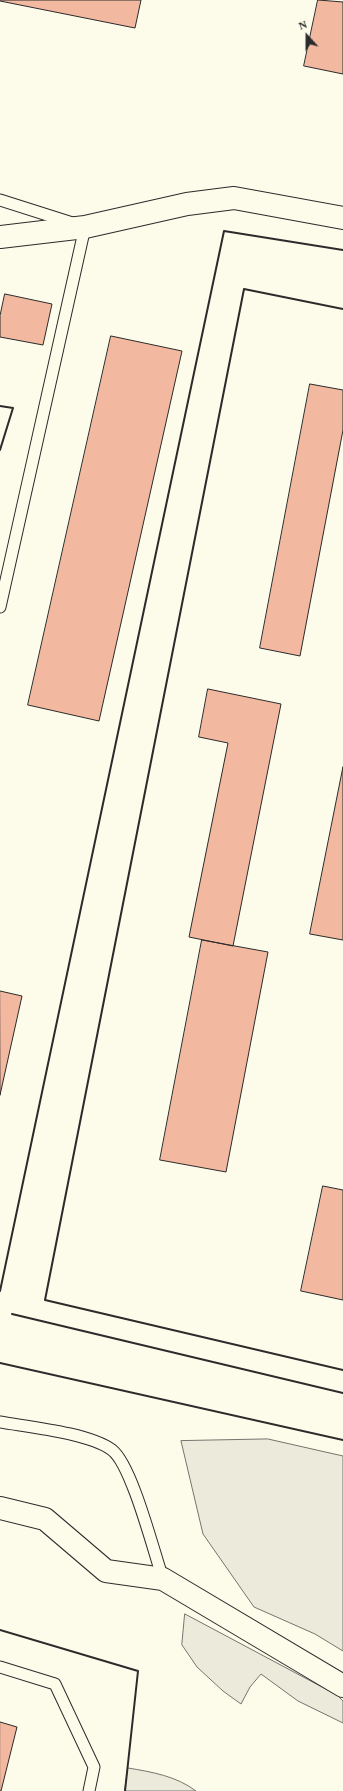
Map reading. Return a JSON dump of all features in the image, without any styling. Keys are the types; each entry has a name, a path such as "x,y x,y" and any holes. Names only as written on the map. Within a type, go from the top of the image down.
{"street":[{"path":"0,237 85,227 187,204 234,198 343,218"},
{"path":"0,1508 45,1519 106,1571 163,1580 343,1686"}],"lane":[{"path":"0,200 85,227 0,607"},
{"path":"0,1422 84,1438 112,1450 129,1474 163,1580"},
{"path":"0,1667 55,1684 94,1767 89,1791"}],"shaded area":[{"path":"268,1439 343,1456 343,1651 315,1634 254,1607 203,1534 181,1441"},
{"path":"185,1614 337,1695 343,1701 343,1723 298,1701 261,1674 250,1687 241,1704 223,1691 197,1667 182,1645"},
{"path":"128,1768 172,1778 196,1791 125,1791"}],"building":[{"path":"0,0 141,0 135,28"},
{"path":"318,0 343,2 343,74 304,66"},
{"path":"5,294 52,304 43,345 0,337 0,316"},
{"path":"111,336 182,351 99,721 28,705"},
{"path":"310,384 343,390 343,430 300,656 260,648"},
{"path":"208,689 281,704 233,946 189,937 228,743 199,737"},
{"path":"343,767 343,940 310,934"},
{"path":"202,940 268,952 226,1172 160,1160"},
{"path":"0,991 22,996 0,1095"},
{"path":"323,1186 343,1190 343,1300 301,1291"},
{"path":"0,1722 17,1727 1,1791 0,1791"}],"wall":[{"path":"0,1291 224,231 343,250"},
{"path":"343,309 244,289 45,1300 343,1370"},
{"path":"0,406 13,408 0,450"},
{"path":"12,1314 343,1393"},
{"path":"0,1363 343,1440"},
{"path":"0,1630 138,1671 125,1791"}]}
